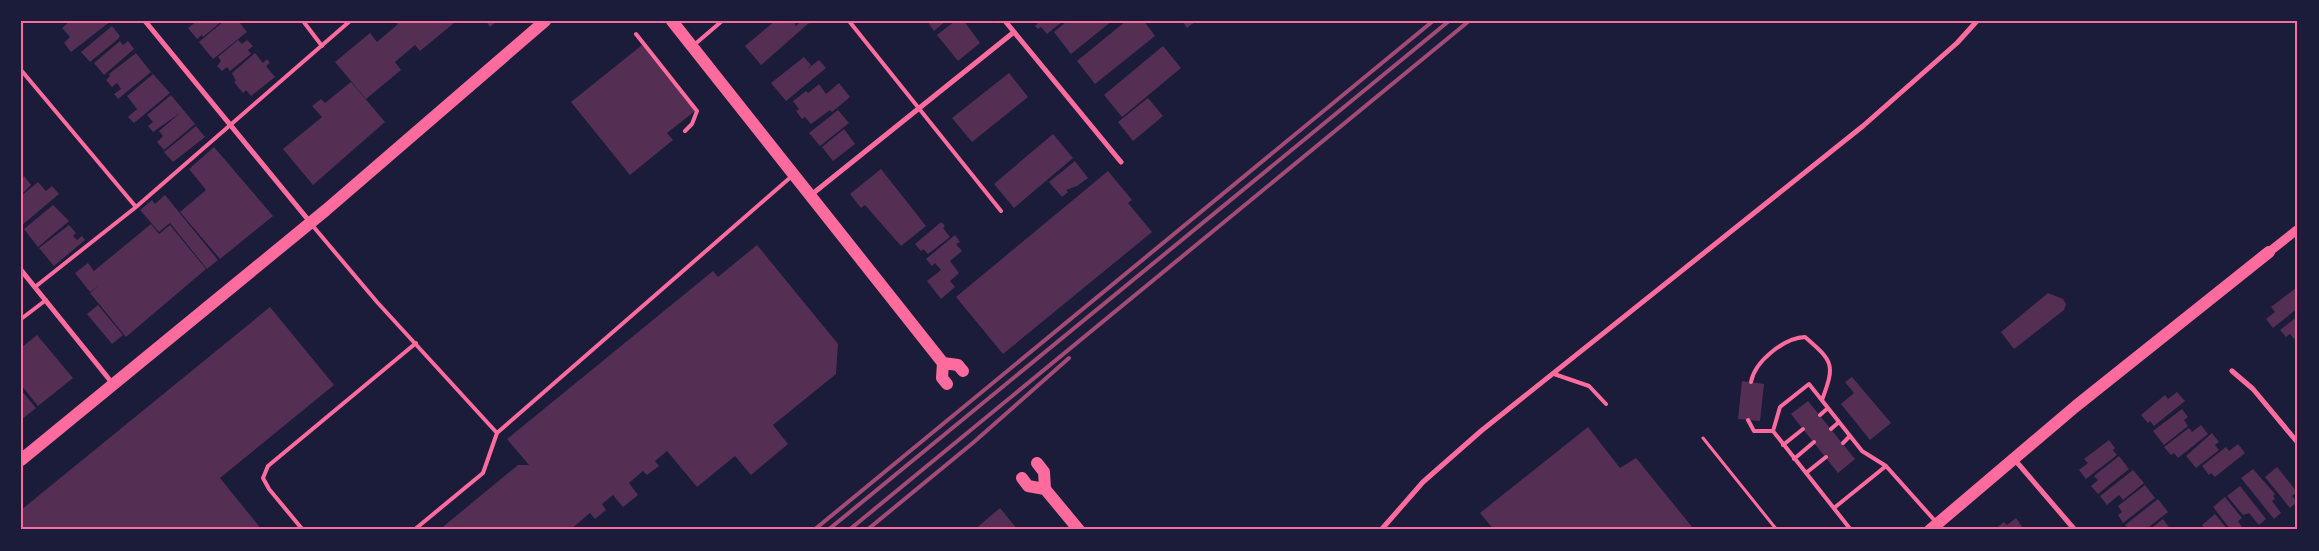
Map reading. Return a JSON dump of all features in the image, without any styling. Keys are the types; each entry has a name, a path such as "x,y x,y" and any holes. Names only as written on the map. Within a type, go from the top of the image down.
{"main road":[{"path":"21,460 310,223 546,21"},
{"path":"672,21 943,363 942,378 947,384"},
{"path":"1934,527 2148,347 2269,252"},
{"path":"943,363 958,365 962,371"},
{"path":"1036,463 1044,472 1046,489 1079,530"},
{"path":"1022,478 1028,486 1046,489"}],"street":[{"path":"1005,21 1121,162"},
{"path":"1380,530 1423,482 1481,431 1864,126 1957,43 1978,21"},
{"path":"147,22 310,223"},
{"path":"811,195 1014,32"},
{"path":"2269,252 2298,229"},
{"path":"21,270 113,385"},
{"path":"2232,371 2253,389 2298,443"},
{"path":"2014,458 2075,530"}],"lane":[{"path":"303,21 322,46"},
{"path":"35,287 136,207 350,21"},
{"path":"692,46 722,21"},
{"path":"848,21 1001,211"},
{"path":"636,34 697,111 692,124 684,131"},
{"path":"21,70 136,207"},
{"path":"414,530 483,473 497,433 794,174"},
{"path":"310,223 377,302 416,342 497,433"},
{"path":"21,319 46,300"},
{"path":"1751,382 1752,374 1763,360 1796,338 1805,337 1823,352 1831,365 1831,376 1822,400"},
{"path":"303,530 269,489 263,478 268,466 416,342"},
{"path":"1554,374 1589,386 1606,404"},
{"path":"1851,530 1782,445 1773,431 1780,407 1809,384 1862,451 1886,466 1934,527"},
{"path":"1820,415 1828,408"},
{"path":"1748,420 1754,431 1773,431"},
{"path":"1831,429 1839,422"},
{"path":"1782,445 1803,429"},
{"path":"1842,443 1850,436"},
{"path":"1794,459 1814,442"},
{"path":"1806,473 1826,457"},
{"path":"1834,508 1886,466"}],"path":[{"path":"1704,438 1777,530"}],"building":[{"path":"70,21 111,21 71,52 64,43 70,37 62,28"},
{"path":"197,21 222,21 203,37 202,35 197,39 188,28"},
{"path":"224,21 242,21 240,23 247,32 213,59 199,42"},
{"path":"395,21 454,23 420,51 415,45 395,62 401,70 366,99 335,62 370,33 377,42 398,24"},
{"path":"486,21 497,21 490,27"},
{"path":"775,21 793,21 796,26 801,21 809,23 761,65 745,46"},
{"path":"927,21 946,21 934,31"},
{"path":"955,21 964,21 980,43 958,61 937,35"},
{"path":"1037,21 1063,21 1047,34 1041,27 1038,29 1035,26 1038,23"},
{"path":"1067,21 1112,21 1071,54 1054,32"},
{"path":"1126,21 1144,21 1155,36 1095,84 1077,61"},
{"path":"1182,21 1196,21 1187,28"},
{"path":"112,26 120,36 90,62 81,52"},
{"path":"238,40 242,44 247,40 253,46 248,50 251,54 230,71 227,67 222,71 217,66 221,61 218,57"},
{"path":"120,41 123,45 128,41 134,49 104,75 94,63"},
{"path":"642,45 695,111 667,133 673,140 630,175 571,102"},
{"path":"1163,46 1181,68 1122,117 1104,95"},
{"path":"136,53 151,72 118,99 114,94 121,89 117,83 112,87 106,80 110,76 109,74"},
{"path":"255,53 263,63 267,59 270,63 266,66 275,77 251,96 246,90 243,93 234,82 236,81 232,73"},
{"path":"804,57 811,65 807,69 819,60 826,68 786,101 771,83"},
{"path":"1009,73 1028,97 972,142 952,118"},
{"path":"153,74 170,93 134,123 128,117 137,109 127,96"},
{"path":"351,82 385,122 313,185 283,149 322,117 312,106 321,99 325,103"},
{"path":"839,83 850,97 832,112 830,110 811,124 805,117 802,119 796,111 799,109 793,101 806,91 808,93 819,84 826,94"},
{"path":"171,95 195,124 164,150 157,142 163,136 159,131 180,113 153,132 148,126 153,122 147,115"},
{"path":"1148,98 1163,116 1133,141 1118,122"},
{"path":"838,110 849,123 820,146 809,133"},
{"path":"196,126 205,137 173,162 164,152"},
{"path":"844,129 855,144 833,161 822,147"},
{"path":"1053,134 1073,158 1014,208 994,184"},
{"path":"214,147 273,216 220,259 180,212 206,190 189,169"},
{"path":"1075,161 1088,178 1077,186 1066,190 1068,192 1062,197 1049,182"},
{"path":"881,169 926,226 901,246 865,205 861,208 850,194"},
{"path":"1108,171 1132,200 1128,203 1152,232 1003,354 956,297"},
{"path":"24,176 31,185 21,195 21,178"},
{"path":"38,182 46,191 52,186 59,194 21,226 21,196"},
{"path":"165,195 218,260 207,269 170,223 159,232 140,210 152,200 155,204"},
{"path":"53,205 69,221 38,247 24,229"},
{"path":"941,222 950,237 928,254 923,249 921,251 915,244"},
{"path":"151,224 159,234 170,225 206,269 126,337 90,293 99,285 90,292 75,273 88,263 94,271"},
{"path":"69,225 76,233 73,236 77,240 82,236 85,240 54,266 39,248"},
{"path":"955,235 960,242 956,244 962,251 950,261 959,273 950,281 955,287 941,299 927,281 941,270 935,263 932,266 926,259"},
{"path":"757,245 838,344 836,374 773,425 788,444 751,475 735,456 697,487 667,451 655,461 659,466 647,475 643,471 629,483 638,495 623,507 613,495 602,504 606,510 595,519 590,513 570,530 439,530 518,465 529,465 507,439 713,271 718,277"},
{"path":"2296,288 2298,291 2298,308 2273,328 2266,319 2275,312 2271,307"},
{"path":"2048,293 2063,299 2066,304 2064,310 2014,349 2001,332"},
{"path":"98,305 123,335 112,344 87,314"},
{"path":"270,307 334,385 220,478 262,530 21,530 21,510"},
{"path":"2298,316 2298,335 2294,339 2290,334 2286,337 2280,330"},
{"path":"37,335 73,378 38,406 21,385 21,348"},
{"path":"1852,377 1891,423 1870,440 1841,404 1854,393 1845,382"},
{"path":"1742,381 1764,384 1760,421 1738,419"},
{"path":"21,390 36,408 21,420"},
{"path":"2177,392 2185,401 2154,426 2150,421 2148,423 2141,415 2165,395 2168,399"},
{"path":"1808,401 1855,459 1838,473 1791,414"},
{"path":"2182,409 2188,417 2184,420 2188,426 2164,445 2153,431"},
{"path":"2201,425 2208,434 2178,458 2174,453 2171,455 2164,447 2189,428 2192,432"},
{"path":"1588,427 1620,468 1636,458 1693,528 1690,530 1494,530 1480,513"},
{"path":"2212,433 2219,442 2215,445 2219,450 2196,468 2186,456"},
{"path":"2109,440 2115,448 2113,450 2117,455 2086,479 2079,470 2088,463 2084,459"},
{"path":"2238,444 2245,453 2215,477 2211,473 2209,475 2202,466 2226,447 2229,451"},
{"path":"2119,456 2129,469 2098,494 2091,486 2098,480 2094,476"},
{"path":"2277,467 2297,492 2292,496 2297,502 2290,508 2265,477"},
{"path":"2253,469 2275,494 2273,496 2275,499 2272,501 2281,513 2274,519 2241,478"},
{"path":"2133,470 2144,483 2123,500 2119,495 2107,505 2100,496"},
{"path":"2145,485 2155,498 2123,523 2118,515 2122,512 2118,506"},
{"path":"2240,486 2266,519 2259,525 2249,513 2243,515 2227,496"},
{"path":"2225,497 2242,518 2238,521 2244,530 2231,530 2213,507"},
{"path":"2158,499 2168,512 2145,530 2141,527 2137,530 2129,530 2125,525"},
{"path":"1000,508 1018,530 974,530"},
{"path":"2215,514 2228,530 2206,530 2202,525"},
{"path":"2016,518 2023,528 2020,530 1994,530 2004,522 2007,525"},
{"path":"2163,519 2171,530 2149,530"}],"railway":[{"path":"814,530 1433,21"},
{"path":"828,530 1449,21"},
{"path":"849,530 1469,21"},
{"path":"867,530 974,442 1069,358"}]}
